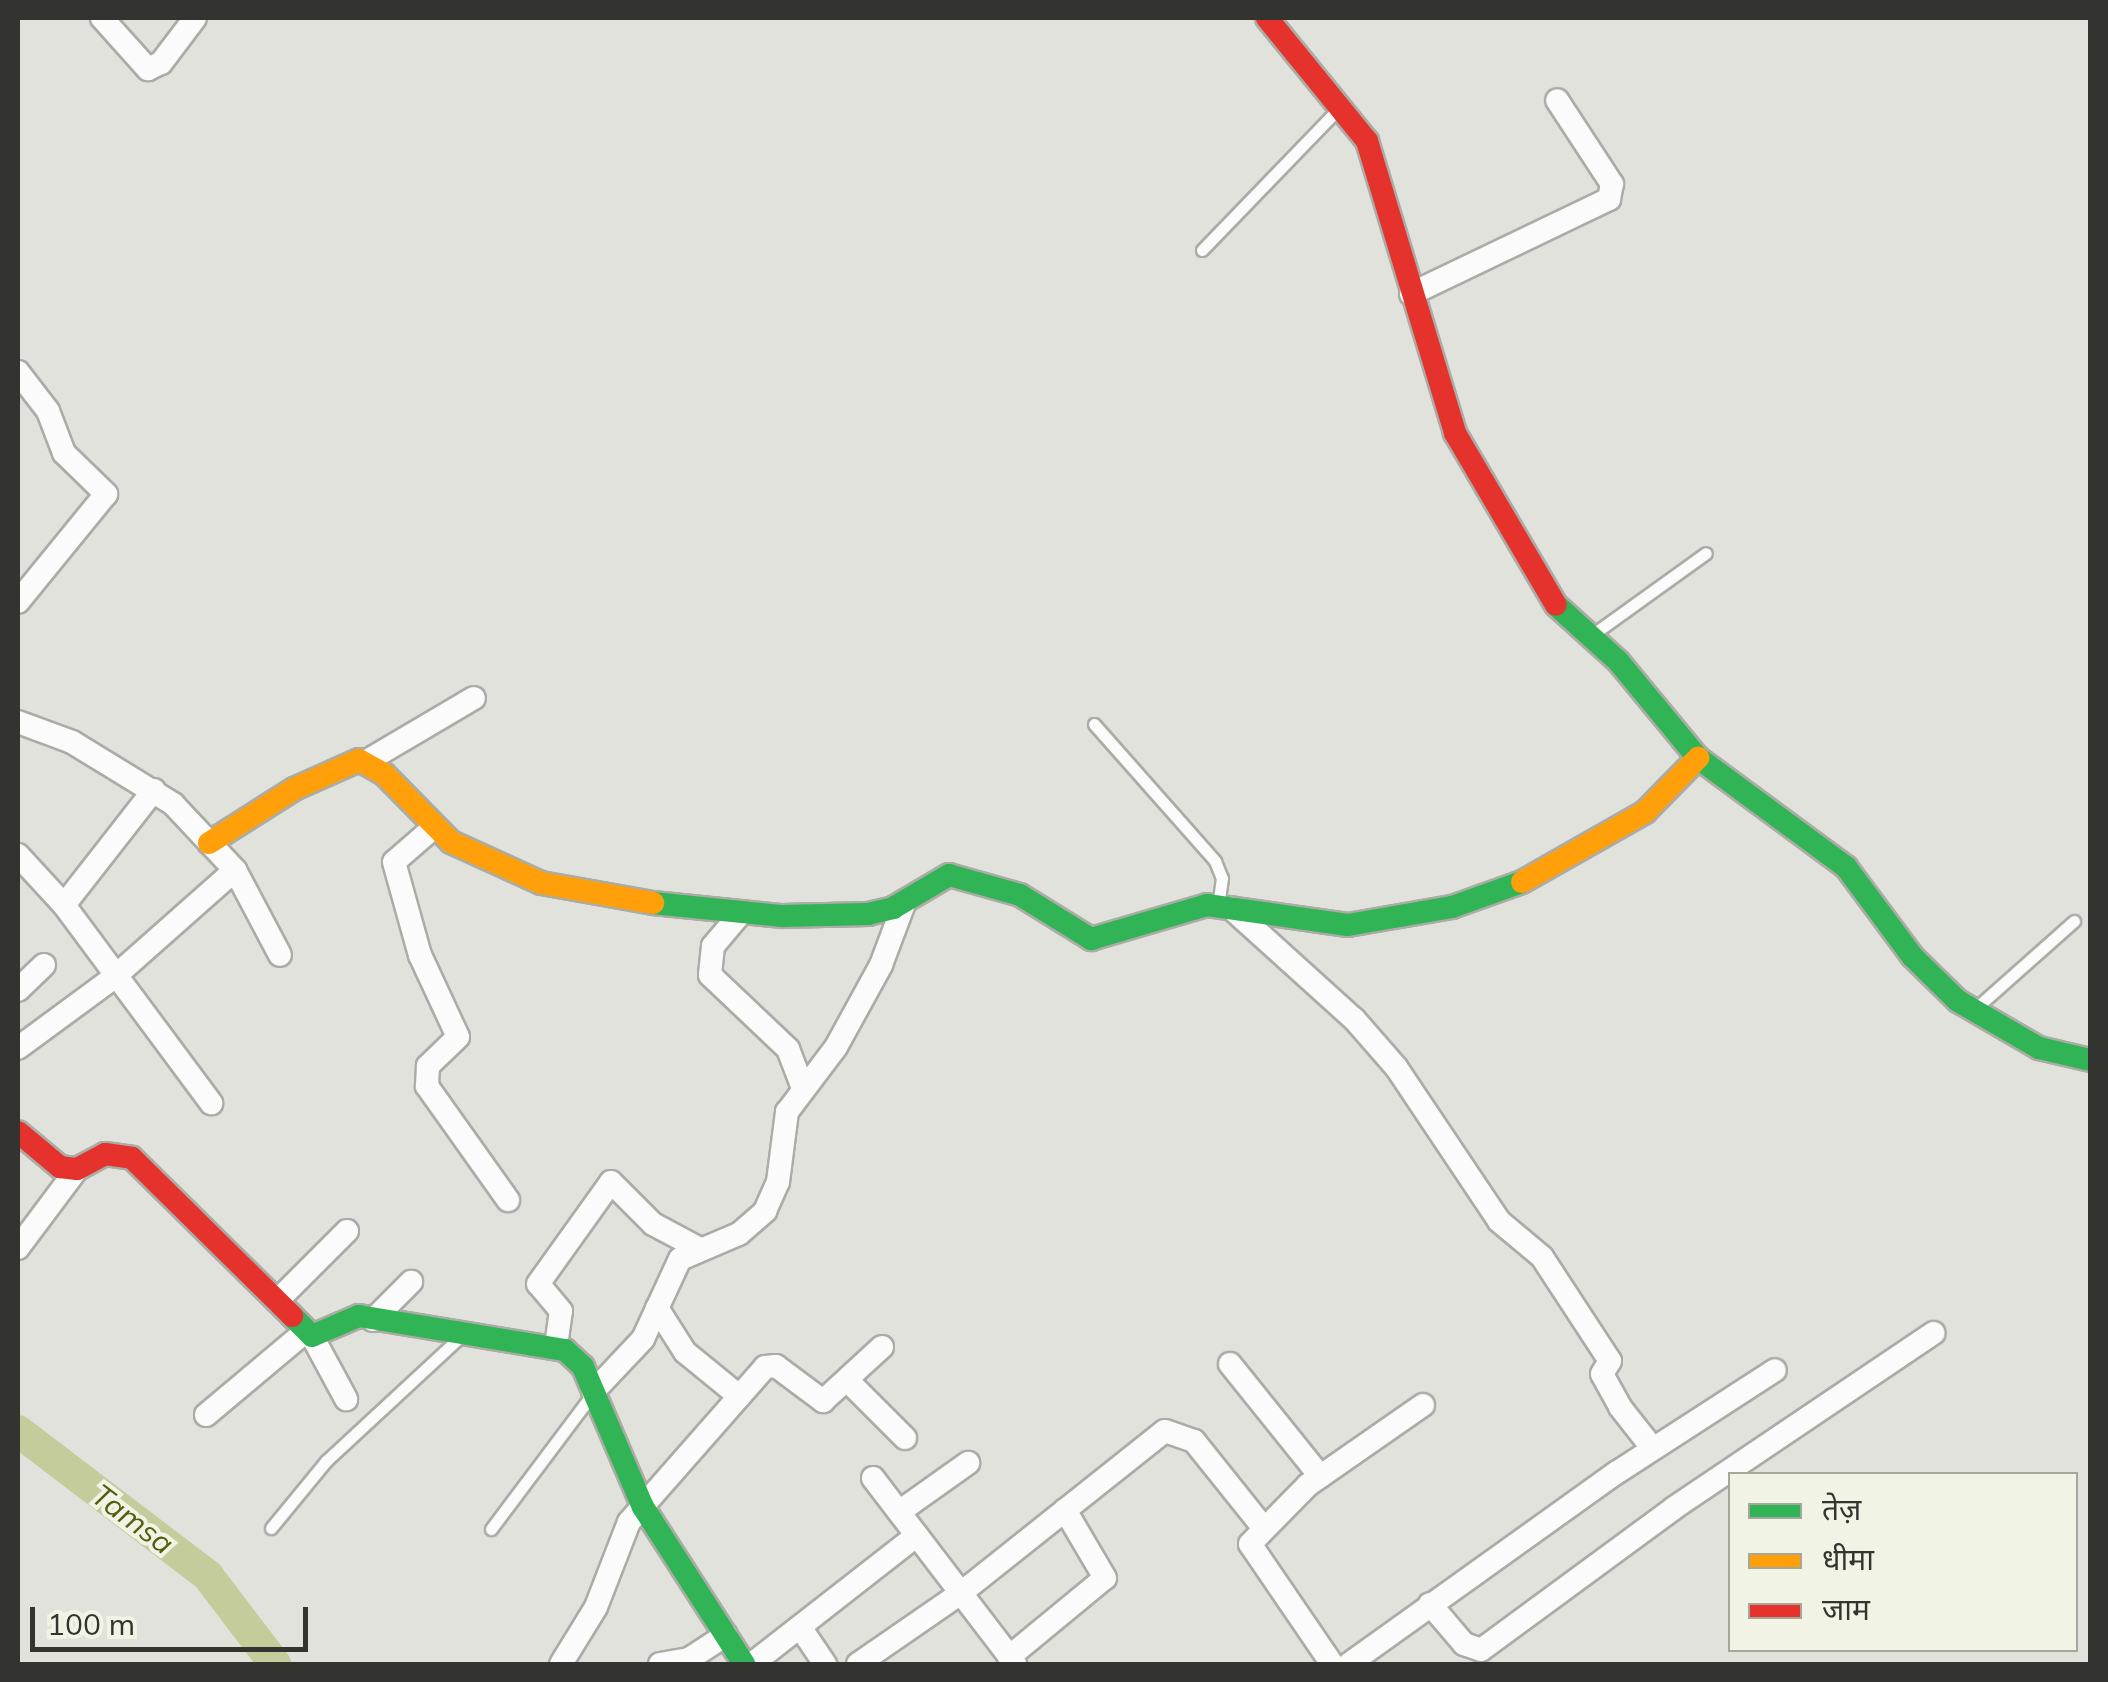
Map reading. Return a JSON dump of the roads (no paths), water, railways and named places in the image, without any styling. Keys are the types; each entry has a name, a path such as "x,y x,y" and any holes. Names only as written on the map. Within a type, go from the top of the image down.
{"street":[{"path":"102,18 148,70 161,62 195,18"},
{"path":"1266,18 1342,104 1367,141 1444,404 1472,466 1530,571 1551,600 1592,635 1698,758 1846,867 1912,956 1972,1012 2039,1048 2090,1060"},
{"path":"1411,294 1609,199 1612,184 1557,100"},
{"path":"18,372 48,410 64,453 106,494 18,602"},
{"path":"210,843 304,784 367,762 474,698"},
{"path":"18,722 72,742 154,790 234,870 280,955"},
{"path":"367,762 442,836 501,866 583,894 741,913 868,914 905,901 940,876 958,875 1020,895 1092,939 1224,907 1348,925 1452,908 1541,875 1608,838 1677,786 1698,758"},
{"path":"64,905 154,790"},
{"path":"442,836 394,862 420,955 458,1037 428,1066 426,1086 508,1200"},
{"path":"18,855 64,905 112,979 211,1103"},
{"path":"18,1048 112,979 234,870"},
{"path":"593,1392 635,1350 658,1308 674,1266 700,1249 739,1234 765,1211 778,1182 783,1123 836,1047 881,964 905,901"},
{"path":"1224,907 1354,1019 1396,1067 1499,1221 1542,1257 1610,1361 1602,1374 1620,1407 1653,1449"},
{"path":"741,913 713,946 710,975 781,1041 804,1088"},
{"path":"18,990 44,965"},
{"path":"18,1132 60,1167 78,1169"},
{"path":"18,1248 78,1169 106,1154 132,1158 309,1333 346,1399"},
{"path":"556,1346 561,1311 538,1284 606,1185 616,1184 653,1224 700,1249"},
{"path":"277,1301 347,1231"},
{"path":"373,1320 411,1282"},
{"path":"658,1308 684,1352 739,1396"},
{"path":"206,1416 309,1333 327,1334 351,1316 556,1346 584,1367 643,1507 744,1664"},
{"path":"1740,1472 1933,1333"},
{"path":"561,1664 596,1607 620,1536 770,1365 819,1402 882,1347"},
{"path":"1230,1364 1320,1476"},
{"path":"1355,1663 1430,1604 1653,1449 1775,1370"},
{"path":"847,1380 905,1438"},
{"path":"1332,1664 1252,1552 1262,1526 1320,1476 1423,1405"},
{"path":"858,1664 960,1592 1155,1438 1175,1431 1194,1441 1262,1526"},
{"path":"899,1512 968,1464"},
{"path":"873,1478 1012,1661 1105,1578 1064,1510"},
{"path":"1430,1604 1482,1658 1728,1481"},
{"path":"752,1664 917,1535"},
{"path":"800,1627 825,1664"},
{"path":"660,1664 689,1659 726,1635"}],"lane":[{"path":"1202,250 1342,104"},
{"path":"1592,635 1706,554"},
{"path":"1094,724 1215,861 1222,878 1224,907"},
{"path":"1972,1012 2074,921"},
{"path":"271,1528 326,1461 481,1336"},
{"path":"491,1528 593,1392"}],"waterway":[{"name":"Tamsa","path":"18,1431 208,1576 275,1664"}]}
